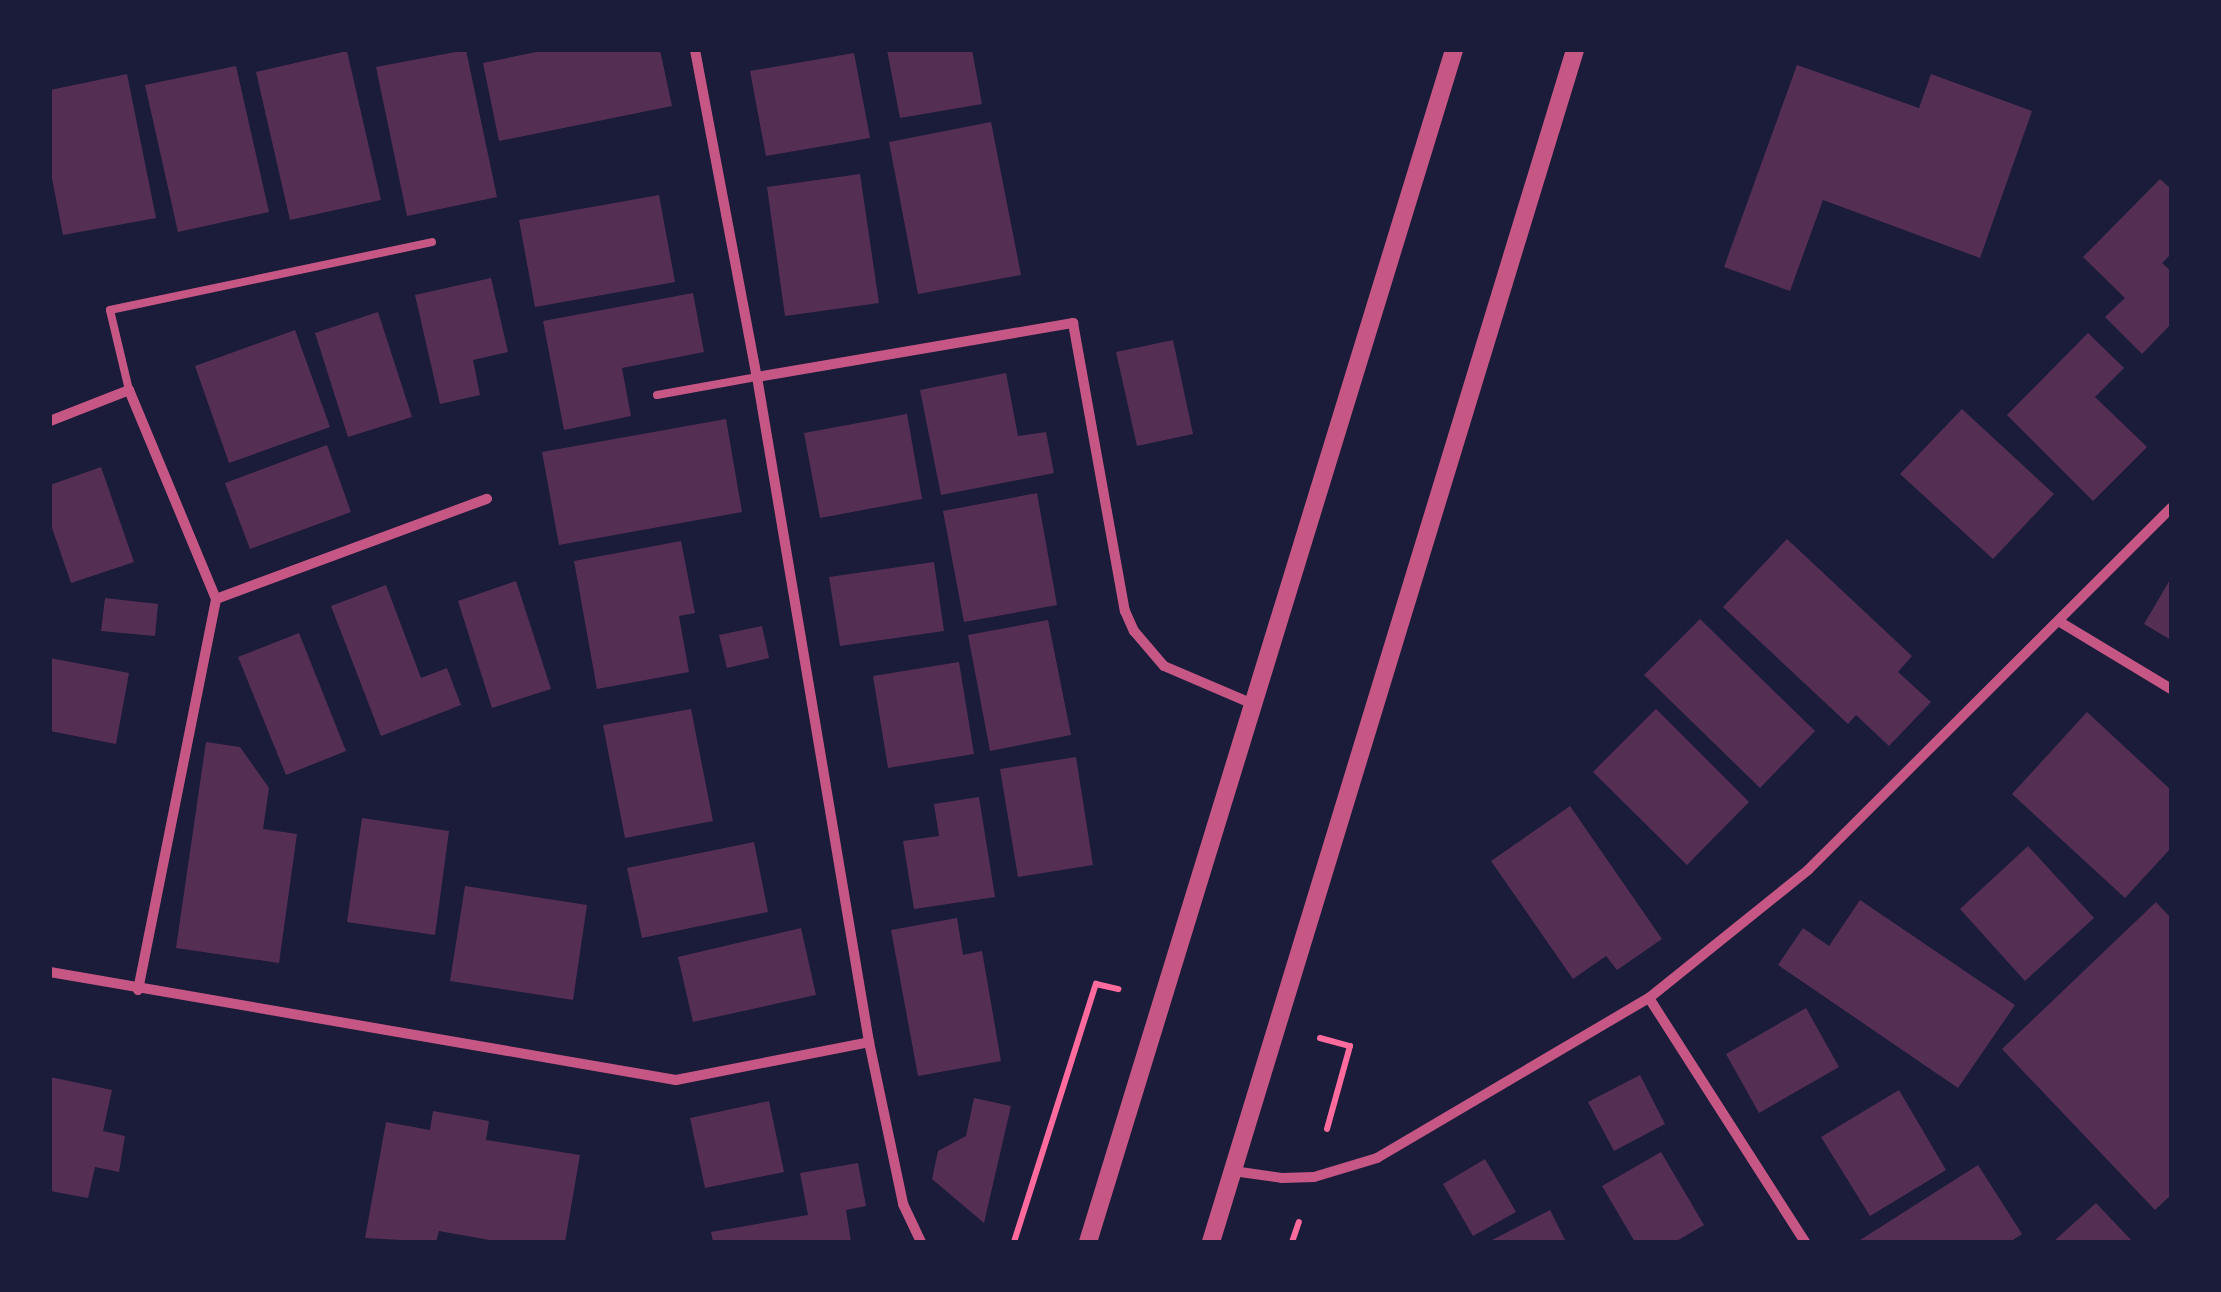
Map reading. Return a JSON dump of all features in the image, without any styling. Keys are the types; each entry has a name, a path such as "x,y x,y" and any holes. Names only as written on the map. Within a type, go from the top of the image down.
{"street":[{"path":"695,50 757,377 868,1042 903,1204 922,1242"},
{"path":"1088,1242 1454,50"},
{"path":"1211,1242 1575,50"},
{"path":"757,377 1073,324 1126,612 1134,631 1164,666 1252,704"},
{"path":"50,421 129,390 216,599 138,990"},
{"path":"216,599 487,499"},
{"path":"1233,1170 1282,1178 1314,1177 1376,1158 1650,998 1808,870 2171,508"},
{"path":"2060,622 2171,689"},
{"path":"50,972 676,1080 868,1042"},
{"path":"1650,998 1805,1242"}],"lane":[{"path":"129,390 110,310 432,242"},
{"path":"657,395 757,377"}],"path":[{"path":"1014,1242 1096,984 1163,998"},
{"path":"1277,1027 1350,1046"}],"building":[{"path":"466,50 497,197 407,216 376,67"},
{"path":"546,50 660,50 672,106 499,141 483,63"},
{"path":"887,50 972,50 982,104 900,118"},
{"path":"347,51 381,200 290,220 256,72"},
{"path":"854,53 870,138 766,156 750,71"},
{"path":"1797,65 1919,108 1931,74 2032,111 1980,258 1823,200 1790,291 1724,267"},
{"path":"236,66 269,212 178,232 145,85"},
{"path":"127,74 156,218 63,235 50,168 50,90"},
{"path":"991,122 1021,275 918,294 889,142"},
{"path":"860,174 879,303 785,316 767,187"},
{"path":"2160,179 2171,189 2171,254 2162,263 2171,271 2171,324 2142,354 2105,317 2125,298 2083,257"},
{"path":"659,195 675,282 535,307 519,220"},
{"path":"491,278 508,352 473,360 480,395 440,404 415,295"},
{"path":"693,293 704,352 622,368 631,416 564,430 543,321"},
{"path":"378,312 412,417 348,437 315,333"},
{"path":"295,330 330,427 229,463 195,366"},
{"path":"2088,333 2124,368 2095,397 2147,447 2093,501 2007,415"},
{"path":"1173,340 1193,434 1137,446 1116,352"},
{"path":"1006,373 1018,436 1046,432 1054,473 941,495 920,390"},
{"path":"1962,409 2054,494 1993,559 1900,474"},
{"path":"907,414 922,499 820,518 804,433"},
{"path":"726,419 742,512 559,545 542,452"},
{"path":"327,445 351,512 250,549 225,483"},
{"path":"101,467 134,562 71,583 50,522 50,485"},
{"path":"1037,493 1057,605 964,622 943,511"},
{"path":"1787,539 1912,656 1898,672 1931,702 1889,746 1856,715 1848,724 1723,607"},
{"path":"681,541 695,613 679,616 689,672 597,689 574,561"},
{"path":"934,562 944,631 840,646 829,577"},
{"path":"2171,578 2171,640 2144,624"},
{"path":"516,581 551,689 492,708 458,601"},
{"path":"386,585 421,678 447,668 461,705 381,736 331,606"},
{"path":"105,598 158,604 155,636 101,631"},
{"path":"1700,619 1815,731 1760,788 1644,675"},
{"path":"1048,620 1071,735 990,751 968,635"},
{"path":"762,626 769,658 727,668 719,635"},
{"path":"299,633 346,751 286,775 238,657"},
{"path":"50,658 129,673 116,744 50,731"},
{"path":"959,662 974,754 888,768 873,676"},
{"path":"691,709 713,821 625,838 603,725"},
{"path":"1656,709 1749,802 1687,865 1593,772"},
{"path":"2087,712 2171,790 2171,848 2125,898 2012,794"},
{"path":"206,742 240,747 269,788 263,829 297,834 279,963 176,948"},
{"path":"1076,757 1093,865 1018,877 1000,769"},
{"path":"979,797 995,897 914,909 903,841 939,836 934,804"},
{"path":"1570,806 1662,939 1617,970 1606,956 1573,979 1491,861"},
{"path":"362,818 449,831 435,935 347,922"},
{"path":"754,842 768,912 642,938 627,868"},
{"path":"2028,846 2094,918 2025,981 1960,909"},
{"path":"465,886 587,905 573,1000 450,981"},
{"path":"1860,900 2015,1005 1958,1088 1778,965 1803,928 1829,946"},
{"path":"2156,902 2171,918 2171,1195 2155,1210 2002,1049"},
{"path":"957,918 963,955 982,951 1001,1061 918,1076 891,930"},
{"path":"801,928 816,995 693,1022 678,957"},
{"path":"1806,1008 1839,1067 1759,1113 1726,1054"},
{"path":"1640,1075 1665,1124 1614,1151 1588,1102"},
{"path":"50,1077 112,1090 103,1131 125,1136 119,1172 95,1167 88,1198 50,1191"},
{"path":"1899,1090 1946,1170 1870,1216 1821,1137"},
{"path":"974,1098 1011,1106 984,1223 932,1179 938,1151 966,1136"},
{"path":"769,1101 784,1172 705,1188 690,1118"},
{"path":"433,1111 489,1121 486,1140 580,1155 565,1242 501,1242 439,1231 436,1242 365,1238 386,1122 430,1130"},
{"path":"1661,1152 1704,1225 1675,1242 1635,1242 1602,1186"},
{"path":"1485,1159 1516,1212 1473,1236 1443,1184"},
{"path":"858,1163 866,1206 846,1210 851,1242 713,1242 711,1232 808,1215 800,1173"},
{"path":"1978,1165 2022,1234 2010,1242 1857,1242"},
{"path":"2096,1203 2133,1242 2053,1242"},
{"path":"1550,1210 1566,1242 1488,1242"}]}
